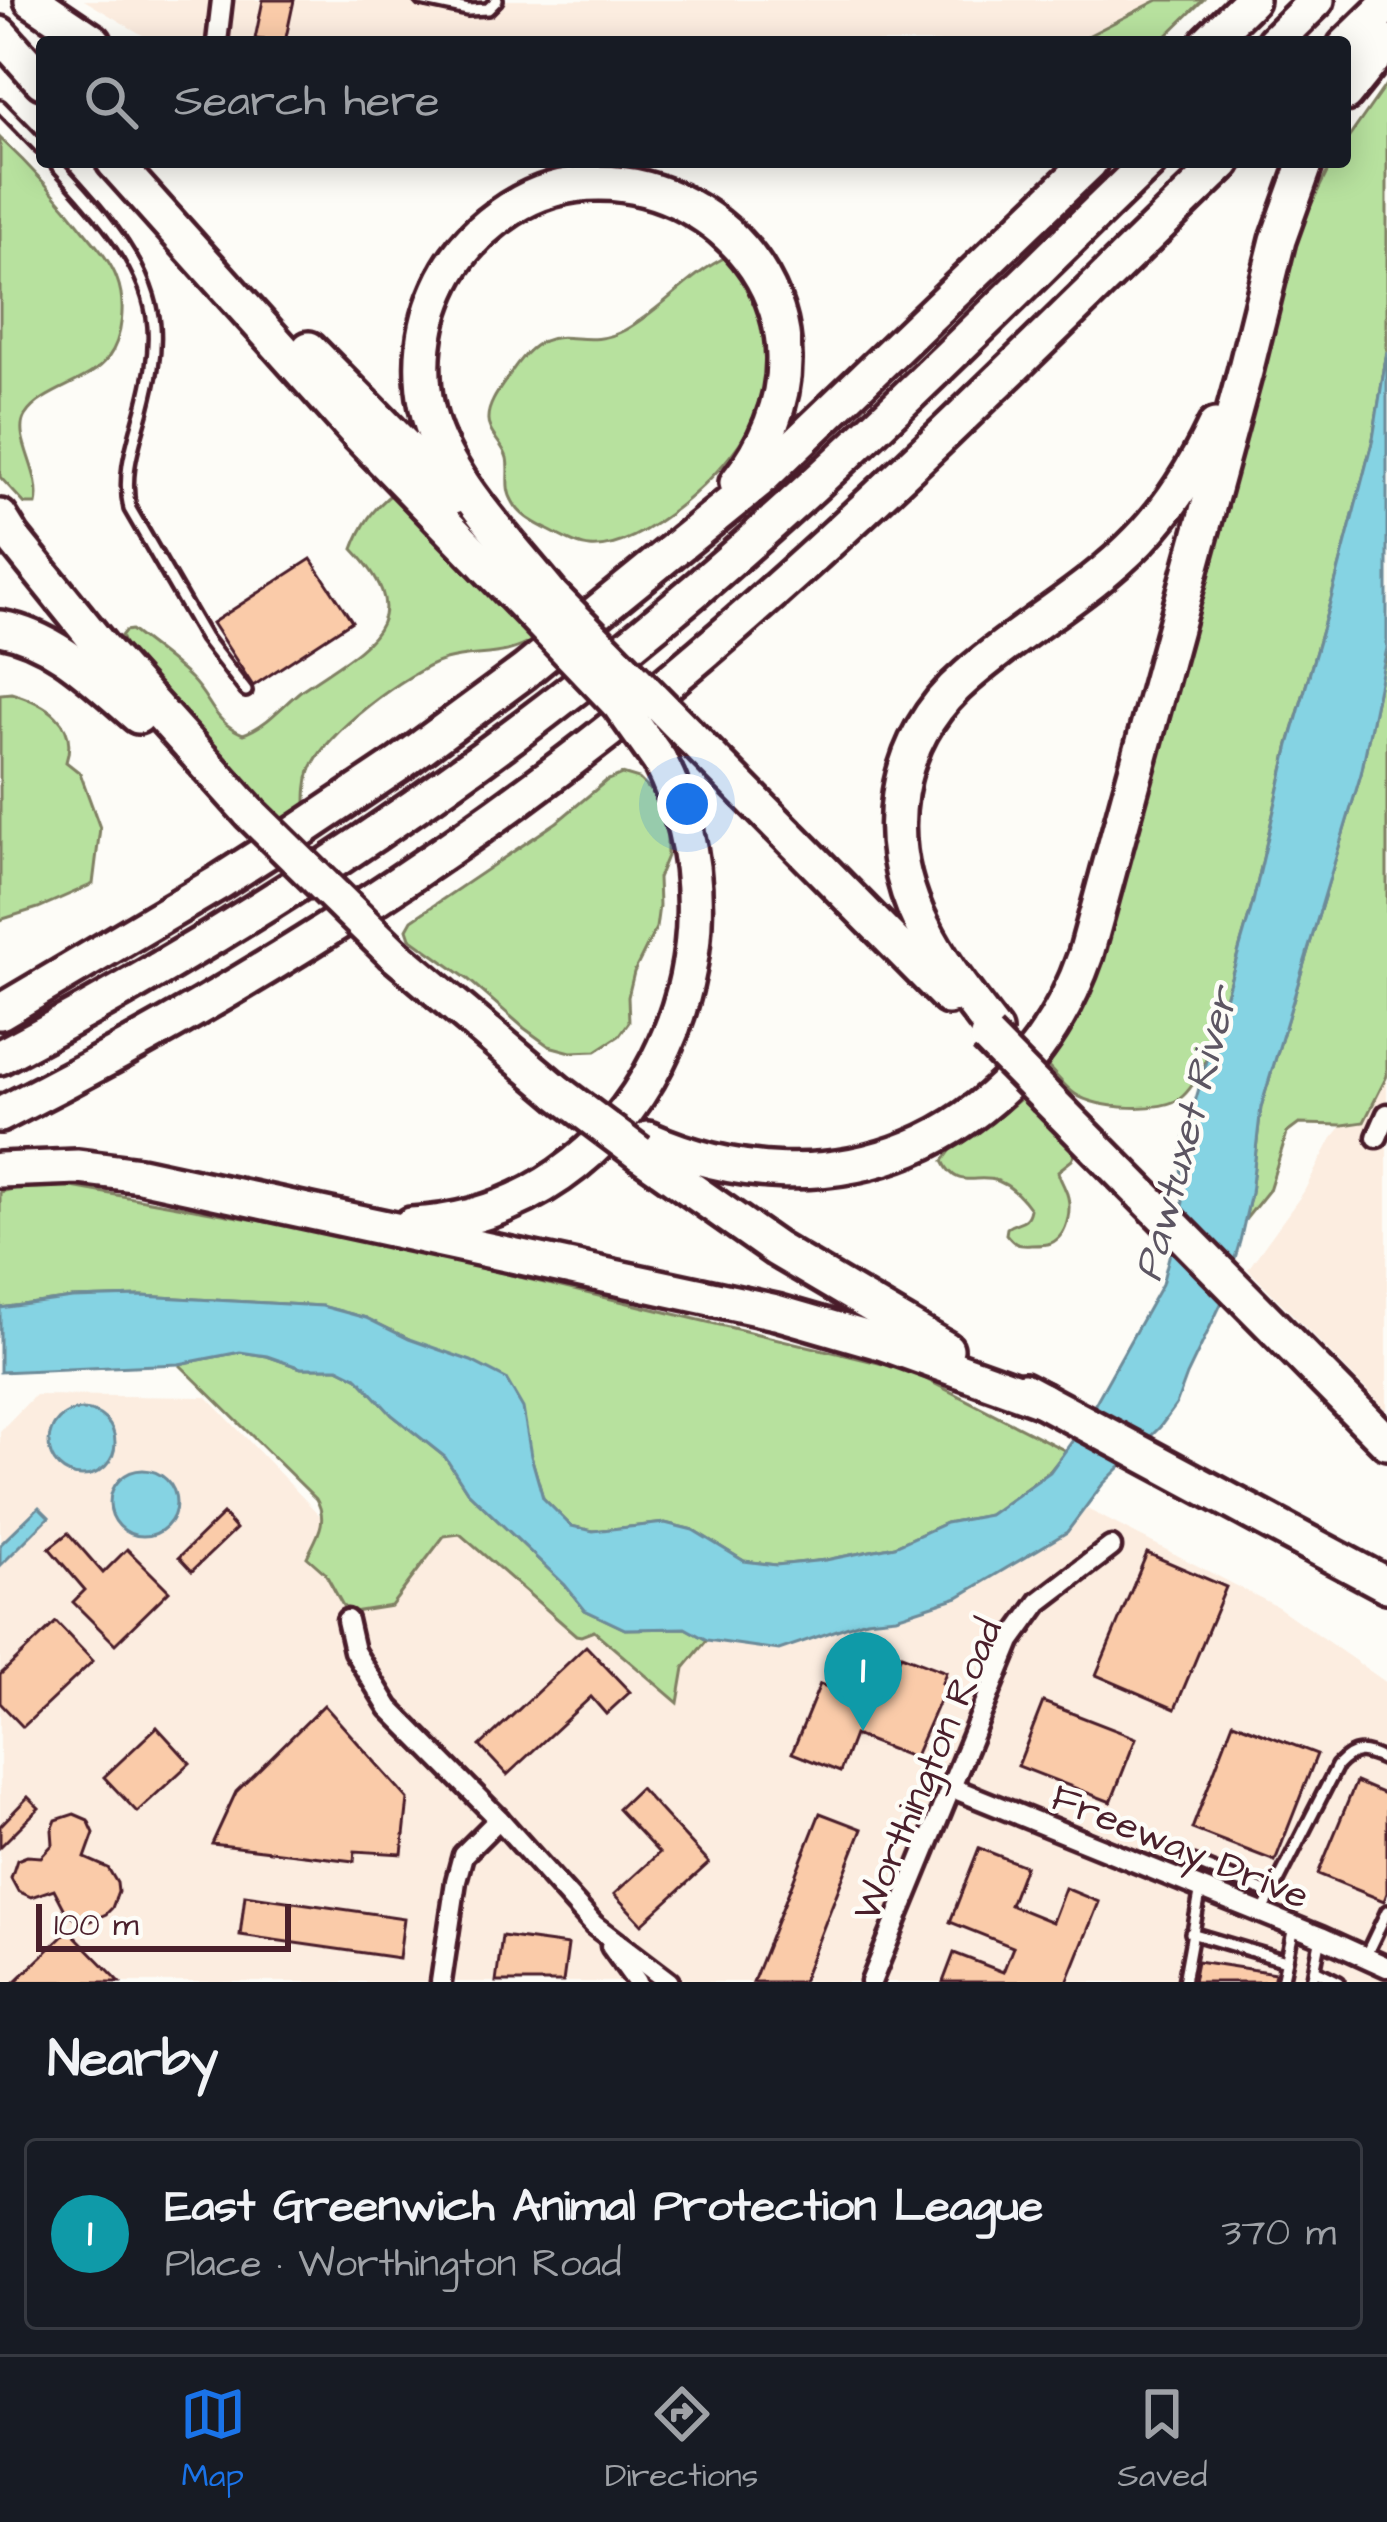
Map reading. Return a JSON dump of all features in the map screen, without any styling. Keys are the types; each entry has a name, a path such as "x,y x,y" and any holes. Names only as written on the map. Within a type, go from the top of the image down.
{"highway":[{"path":"32,0 85,36"},
{"path":"1280,36 1317,0"},
{"path":"1351,40 1387,5"},
{"path":"1212,36 1244,6"},
{"path":"0,34 36,73"},
{"path":"1351,87 1387,43"},
{"path":"119,168 344,418 541,604 690,736 991,1034 1047,1098 1382,1436"},
{"path":"132,168 541,604 659,760 686,830 695,907 684,995 646,1083 624,1114 564,1172 519,1198 444,1222 356,1222"},
{"path":"0,1012 231,875 382,776 525,671 780,460 1084,168"},
{"path":"0,1058 268,905 406,814 559,701 763,531 1143,168"},
{"path":"0,1115 188,1015 312,939 469,834 596,741 832,540 1218,168"},
{"path":"644,1146 746,1169 800,1172 852,1167 899,1152 958,1123 997,1092 1042,1042 1086,955 1266,285 1304,168"},
{"path":"541,604 444,454 429,413 423,358 437,294 468,244 518,204 580,184 618,183 654,190 702,213 753,263 771,295 781,327 782,388 759,451 730,490 645,574"},
{"path":"991,1034 940,958 905,884 896,828 908,759 926,723 952,690 1109,568 1174,498 1219,420 1266,285"},
{"path":"0,517 100,647 250,813"},
{"path":"0,628 32,636 76,662 250,813 394,954 466,1017 560,1093 644,1146 747,1230 833,1285 1387,1585"},
{"path":"0,988 49,975 97,954"},
{"path":"0,1170 109,1170 794,1317 1042,1400"}],"street":[{"path":"218,36 223,0"},
{"path":"1377,1137 1387,1114"},
{"name":"Worthington Road","path":"871,1982 1019,1627 1039,1602 1111,1547"},
{"path":"347,1620 353,1651 388,1708 499,1819 598,1928 637,1982"},
{"name":"Freeway Drive","path":"950,1787 1381,1962"},
{"path":"442,1982 463,1855 499,1819"},
{"path":"598,1928 669,1982"}],"lane":[{"path":"421,0 468,10 488,9 497,0"},
{"path":"0,106 36,142"},
{"path":"59,168 117,238 151,307 152,374 127,473 130,509 205,638 246,691"},
{"path":"1262,1913 1336,1766 1347,1755 1364,1751 1387,1761"},
{"path":"1186,1859 1270,1894"},
{"path":"1184,1982 1201,1888"},
{"path":"1381,1962 1387,1911"},
{"path":"1282,1982 1294,1927"},
{"path":"1191,1933 1286,1961"},
{"path":"1321,1937 1313,1976 1339,1982"}],"shaded area":[{"path":"84,0 1158,0 1088,36 144,36"},
{"path":"1387,1076 1387,1411 1248,1269 1303,1193 1332,1138 1343,1125 1364,1121"},
{"path":"35,1395 207,1397 390,1589 391,1606 445,1536 460,1534 576,1634 594,1630 677,1702 684,1668 707,1640 779,1650 866,1620 896,1617 958,1597 1067,1532 1085,1508 1278,1607 1387,1683 1387,1982 0,1982 0,1431"}],"green space":[{"path":"1158,0 1203,0 1166,36 1088,36"},
{"path":"1387,83 1387,351 1373,439 1289,744 1253,902 1208,1056 1191,1088 1174,1102 1161,1105 1098,1103 1075,1094 1048,1067 1289,260 1329,168 1351,168 1351,134"},
{"path":"0,138 99,249 122,298 120,330 108,358 90,374 43,399 25,416 22,434 36,504 25,504 0,477"},
{"path":"728,256 756,299 766,340 759,403 739,444 681,505 658,523 611,545 579,545 524,515 510,497 507,458 488,418 495,397 524,356 551,338 592,339 625,330"},
{"path":"394,492 534,639 501,652 445,660 390,690 348,723 318,756 306,789 306,808 280,827 132,662 121,636 131,630 191,679 225,723 243,734 251,731 364,646 377,631 384,615 384,597 353,549 369,518"},
{"path":"1387,648 1387,1076 1364,1122 1299,1124 1287,1133 1269,1190 1245,1220 1261,1107 1361,774"},
{"path":"0,694 36,702 63,725 69,748 66,762 80,773 100,828 93,884 0,920"},
{"path":"622,774 639,779 653,793 667,827 656,928 634,972 629,1022 619,1036 596,1051 571,1052 549,1046 524,1028 410,938 407,929 412,920"},
{"path":"1025,1095 1077,1149 1058,1171 1069,1203 1068,1219 1057,1239 1046,1244 1019,1245 1006,1234 1007,1228 1027,1218 1030,1209 1012,1189 990,1179 954,1176 943,1161 953,1147"},
{"path":"44,1182 361,1239 908,1370 1066,1451 1050,1471 990,1515 946,1523 895,1546 826,1560 776,1565 744,1561 693,1530 665,1523 593,1531 571,1526 543,1498 531,1456 409,1339 366,1318 321,1306 141,1296 72,1298 0,1308 0,1192"},
{"path":"240,1352 301,1368 338,1368 358,1378 392,1415 445,1457 467,1491 585,1610 625,1629 685,1628 707,1640 684,1668 678,1703 594,1631 576,1635 460,1534 444,1536 391,1606 347,1613 325,1573 307,1557 322,1521 316,1499 179,1364"}],"water":[{"path":"1387,351 1387,648 1361,774 1261,1107 1240,1241 1222,1302 1176,1405 1102,1485 1067,1532 958,1597 896,1617 866,1620 779,1650 707,1640 685,1628 625,1629 585,1610 467,1491 445,1457 392,1415 358,1378 338,1368 301,1368 240,1352 179,1364 0,1372 0,1308 72,1298 141,1296 322,1306 366,1318 506,1379 523,1408 543,1498 571,1526 593,1531 665,1523 693,1530 744,1561 776,1565 895,1546 946,1523 989,1515 1050,1472 1081,1429 1162,1284 1183,1202 1184,1140 1253,902 1289,745 1373,439"},
{"path":"82,1410 105,1420 115,1443 105,1466 82,1476 59,1466 49,1443 59,1420"},
{"path":"143,1470 166,1480 176,1503 166,1526 143,1536 120,1526 110,1503 120,1480"},
{"path":"39,1507 49,1517 0,1566 0,1545"}],"building":[{"path":"263,0 294,0 286,36 256,36"},
{"path":"311,559 352,621 253,686 212,623"},
{"path":"223,1514 236,1529 192,1571 179,1557"},
{"path":"68,1533 103,1573 127,1549 169,1591 115,1644 73,1602 85,1590 49,1548"},
{"path":"1147,1553 1226,1587 1175,1709 1096,1675"},
{"path":"56,1622 93,1661 23,1727 0,1703 0,1675"},
{"path":"586,1646 630,1692 606,1714 591,1697 507,1775 480,1746"},
{"path":"879,1654 898,1661 901,1655 946,1672 942,1683 946,1685 914,1758 854,1735 840,1772 792,1753 820,1684 861,1700"},
{"path":"1043,1702 1136,1738 1111,1802 1018,1766"},
{"path":"324,1705 408,1799 402,1854 355,1851 354,1861 212,1844 236,1792"},
{"path":"1233,1722 1317,1754 1275,1861 1192,1829"},
{"path":"157,1727 190,1763 137,1812 104,1777"},
{"path":"1356,1782 1387,1795 1384,1901 1318,1874"},
{"path":"640,1788 709,1863 642,1924 614,1894 659,1853 618,1809"},
{"path":"28,1797 39,1808 0,1847 0,1826"},
{"path":"820,1813 862,1829 802,1982 753,1982"},
{"path":"74,1814 88,1820 94,1833 85,1858 108,1868 117,1883 112,1908 90,1921 77,1920 66,1912 54,1889 31,1897 18,1891 11,1878 17,1860 41,1857 53,1844 56,1820"},
{"path":"979,1848 1025,1866 1010,1905 1052,1922 1065,1888 1099,1902 1067,1982 943,1982 954,1953 1003,1972 1013,1947 950,1922"},
{"path":"245,1895 404,1918 399,1958 240,1935"},
{"path":"69,1930 120,1982 15,1982"},
{"path":"502,1936 568,1945 563,1982 496,1982"},
{"path":"1197,1961 1275,1973 1273,1982 1193,1982"}],"place":[{"name":"East Greenwich Animal Protection League","path":"863,1731"}],"water label":[{"name":"Pawtuxet River","path":"1184,1134"}]}
